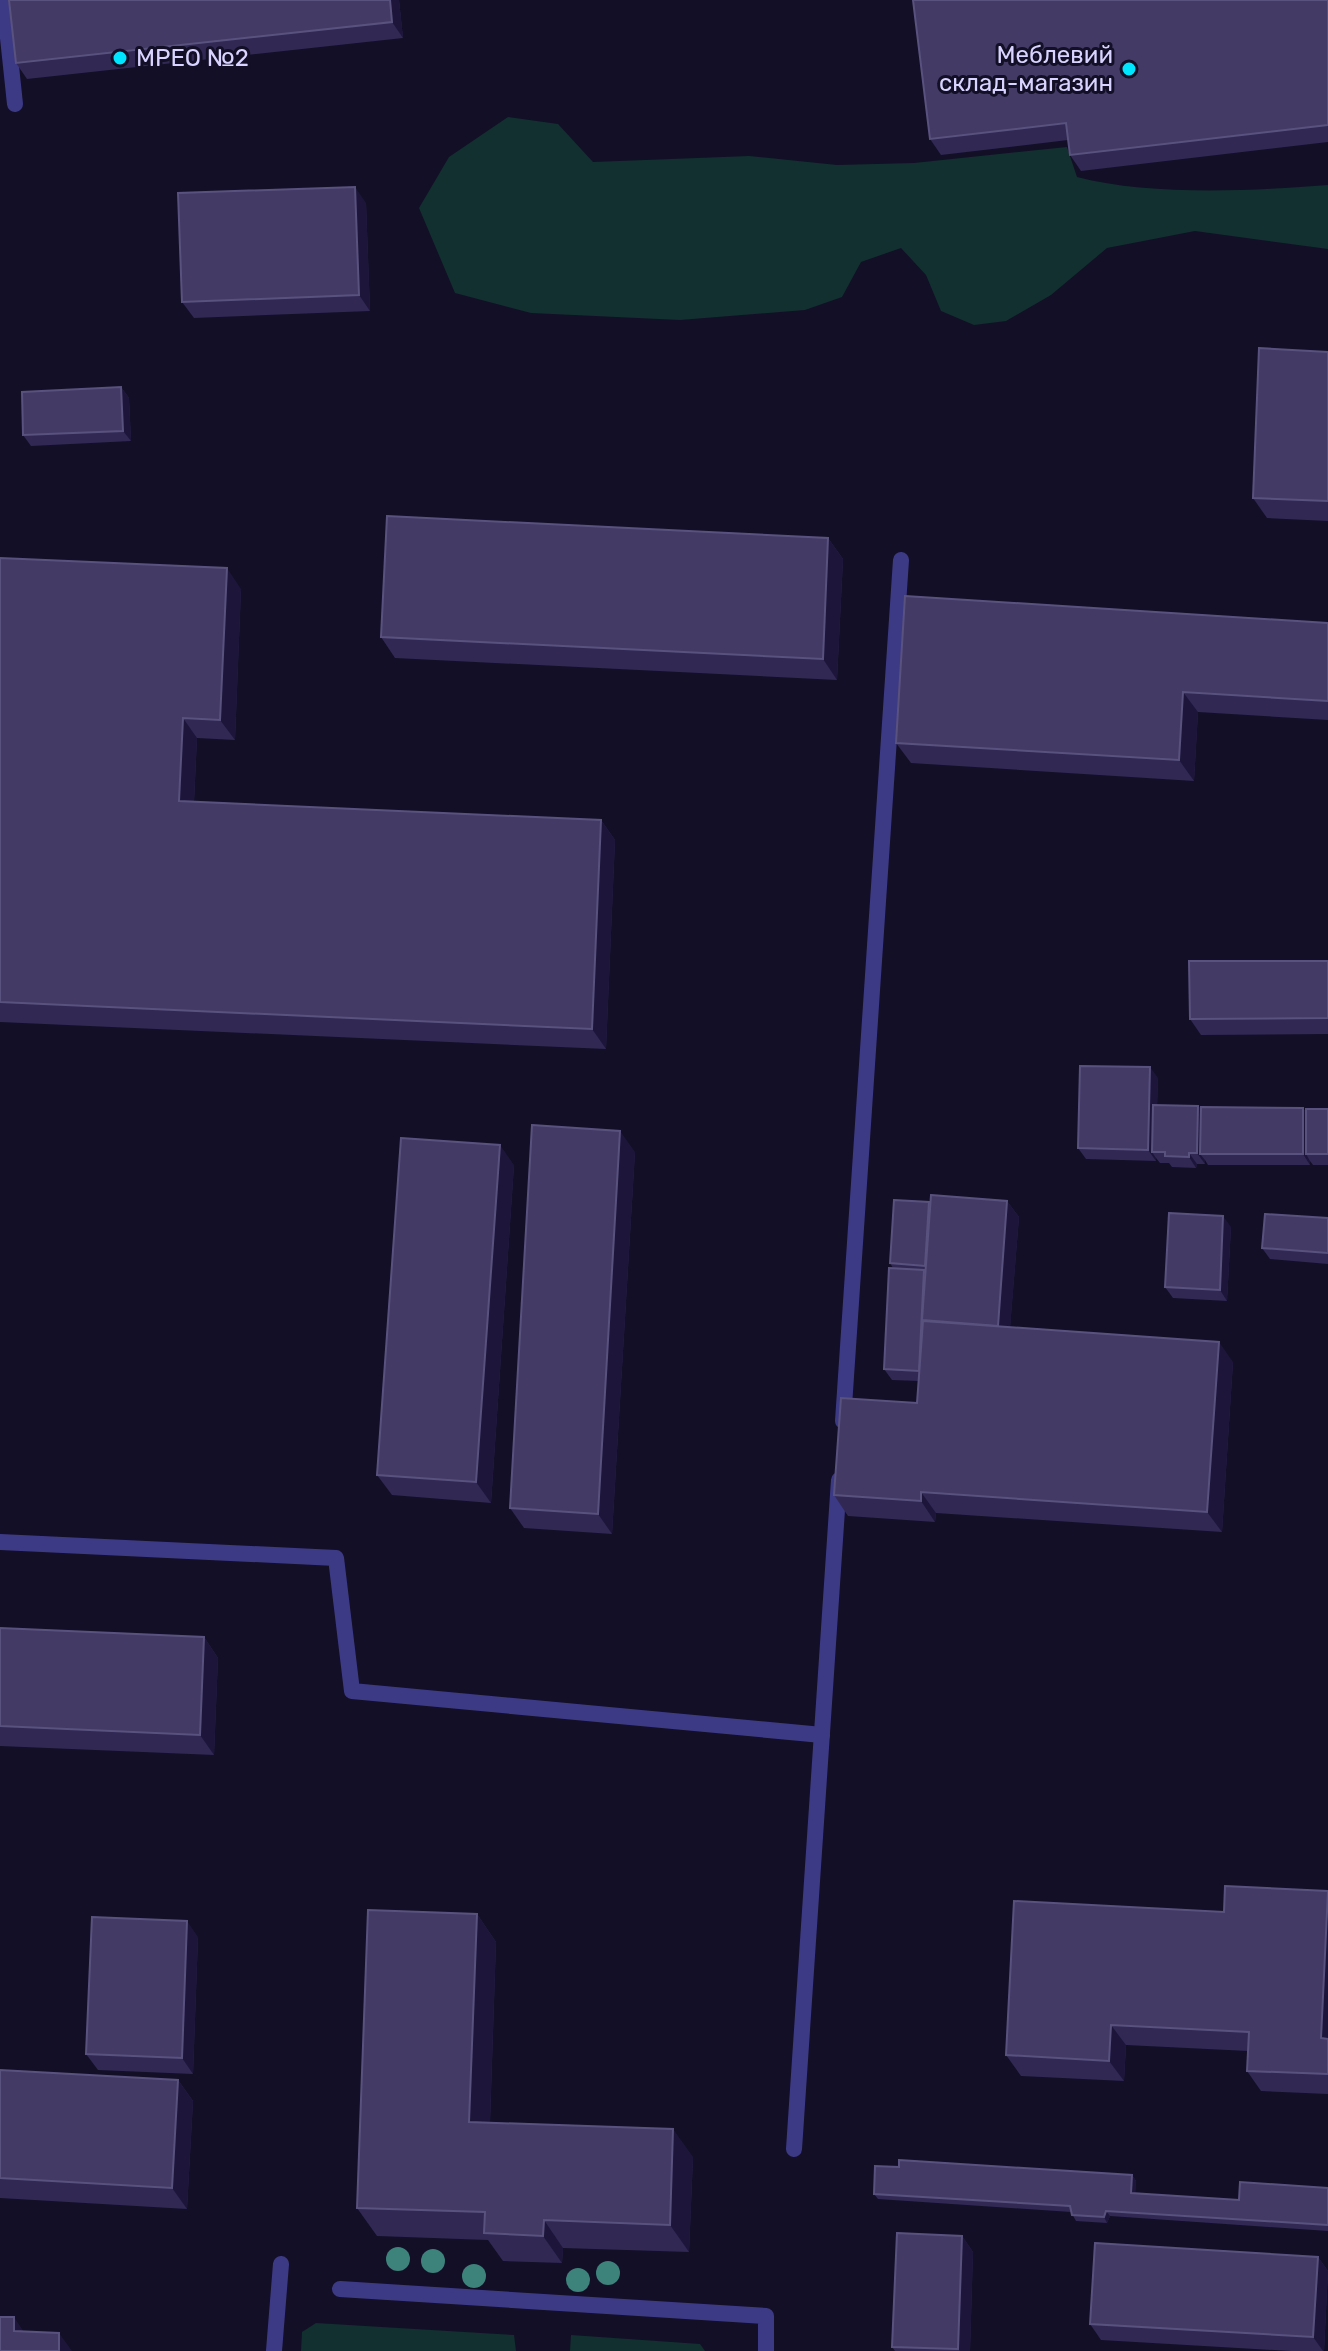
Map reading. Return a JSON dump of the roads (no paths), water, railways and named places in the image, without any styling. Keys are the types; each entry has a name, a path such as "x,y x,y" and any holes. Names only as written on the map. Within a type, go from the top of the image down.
{"lane":[{"path":"4,0 15,104"},
{"path":"842,1433 901,560"},
{"path":"794,2149 840,1465"},
{"path":"0,1542 336,1558 352,1691 822,1735"},
{"path":"274,2351 281,2264"},
{"path":"340,2289 766,2316 766,2351"}],"place":[{"name":"МРЕО №2","path":"120,58"},
{"name":"Меблевий склад-магазин","path":"1129,69"}]}
